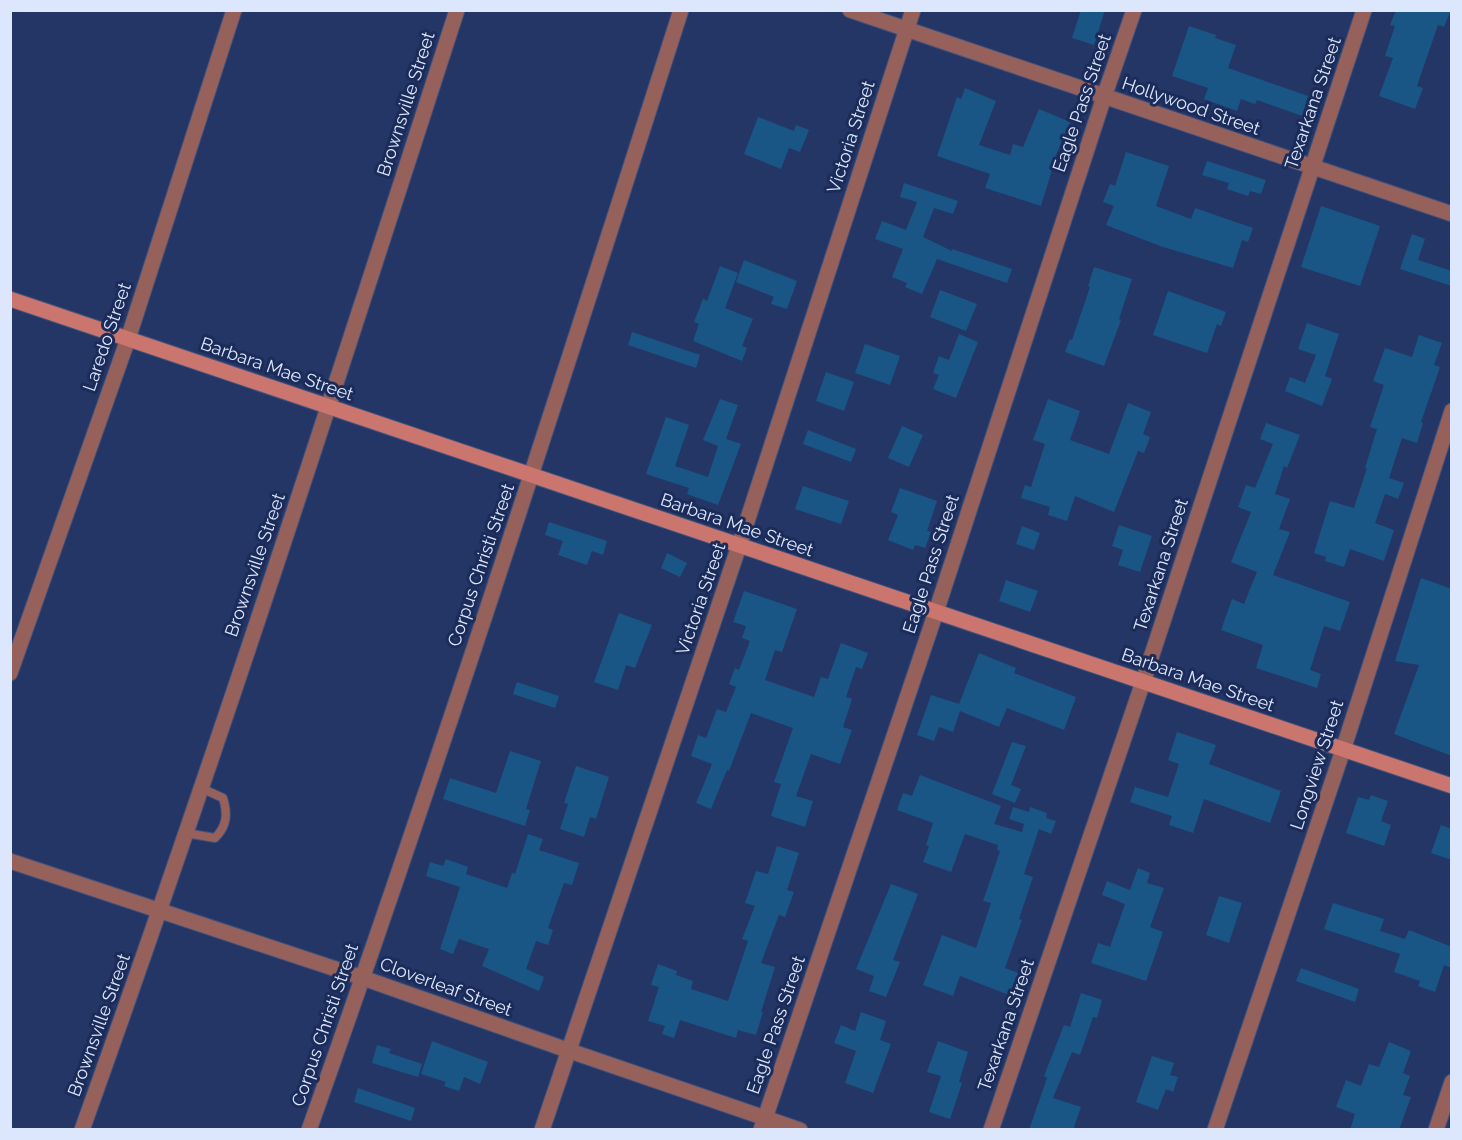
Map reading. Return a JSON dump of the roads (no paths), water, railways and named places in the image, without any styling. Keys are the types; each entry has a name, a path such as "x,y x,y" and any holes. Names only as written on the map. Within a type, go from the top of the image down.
{"street":[{"name":"Laredo Street","path":"10,673 128,339 234,10"},
{"name":"Brownsville Street","path":"82,1130 160,912 329,406 457,10"},
{"name":"Corpus Christi Street","path":"309,1130 363,978 531,477 681,10"},
{"name":"Hollywood Street","path":"850,10 1452,214"},
{"name":"Victoria Street","path":"542,1130 739,546 913,10"},
{"name":"Eagle Pass Street","path":"763,1124 936,612 1134,10"},
{"name":"Texarkana Street","path":"992,1130 1143,682 1364,10"},
{"name":"Barbara Mae Street","path":"10,300 1452,786"},
{"name":"Longview Street","path":"1215,1130 1343,750 1452,411"},
{"name":"Cloverleaf Street","path":"10,861 363,978 570,1051 763,1124 800,1130"},
{"path":"1436,1130 1452,1082"}],"lane":[{"path":"186,833 215,838 224,829 226,816 223,798 201,788"}]}
